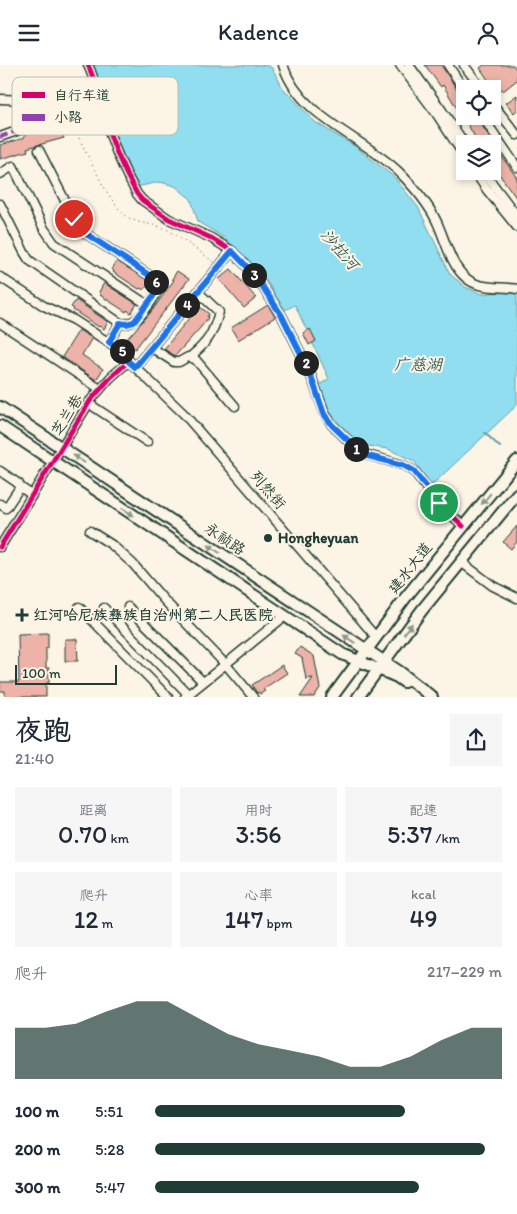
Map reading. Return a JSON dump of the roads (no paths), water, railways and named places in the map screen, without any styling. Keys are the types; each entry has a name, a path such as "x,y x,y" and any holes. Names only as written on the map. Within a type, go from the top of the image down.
{"main road":[{"name":"永祯路","path":"0,407 365,649 381,665 423,697"},
{"name":"永祯路","path":"0,426 342,654 357,660 381,665 432,697"},
{"name":"建水大道","path":"332,697 375,636 517,461"},
{"path":"358,697 461,562 517,494"}],"street":[{"path":"88,65 93,77"},
{"path":"283,65 291,84 318,113 378,154 408,181 427,205 453,260 465,277 484,286 517,289"},
{"path":"400,65 456,143"},
{"path":"409,65 459,135"},
{"path":"448,65 458,80"},
{"path":"464,65 475,80"},
{"path":"501,115 517,135"},
{"path":"488,125 517,167"},
{"path":"0,137 12,133"},
{"path":"112,135 133,188 142,200 168,219 212,237 232,251 254,274 282,316 309,370 324,414 332,425 364,455 403,465 414,471 434,497 463,526"},
{"path":"0,204 24,252 30,260 120,323 134,322 148,305 160,287 155,279 81,230 39,150"},
{"path":"0,174 13,167 46,233 58,247 148,305"},
{"path":"480,180 517,227"},
{"path":"490,180 517,216"},
{"path":"0,277 44,306 74,320 109,342 125,353 128,361 135,367 232,251"},
{"path":"152,348 174,362 179,362 190,357 205,344 212,333 219,312 198,292"},
{"path":"0,323 100,389"},
{"path":"109,342 120,323"},
{"path":"190,357 195,359 235,406"},
{"name":"芝兰巷","path":"1,543 88,403 128,361"},
{"name":"列然街","path":"135,367 184,414 375,636"},
{"path":"88,403 147,442"},
{"path":"0,471 32,495"},
{"path":"0,504 6,508 20,487"},
{"path":"90,531 112,545 133,564 254,697"},
{"path":"461,562 493,587 517,599"},
{"path":"79,607 168,697"},
{"path":"128,607 203,682"},
{"path":"104,608 186,695 285,616"}],"water":[{"name":"广慈湖","path":"92,65 267,65 272,68 283,88 315,122 356,147 394,177 418,207 450,274 465,287 482,294 509,291 517,293 517,405 432,485 414,461 388,449 362,445 338,422 326,407 319,385 329,379 295,305 285,310 260,271 223,237 198,222 191,199 175,186 160,182 136,187 115,135 178,135 178,77 97,77"}],"waterway":[{"name":"沙拉河","path":"485,433 500,447"}],"place":[{"name":"Hongheyuan","path":"268,538"},
{"name":"红河哈尼族彝族自治州第二人民医院","path":"22,615"}]}
